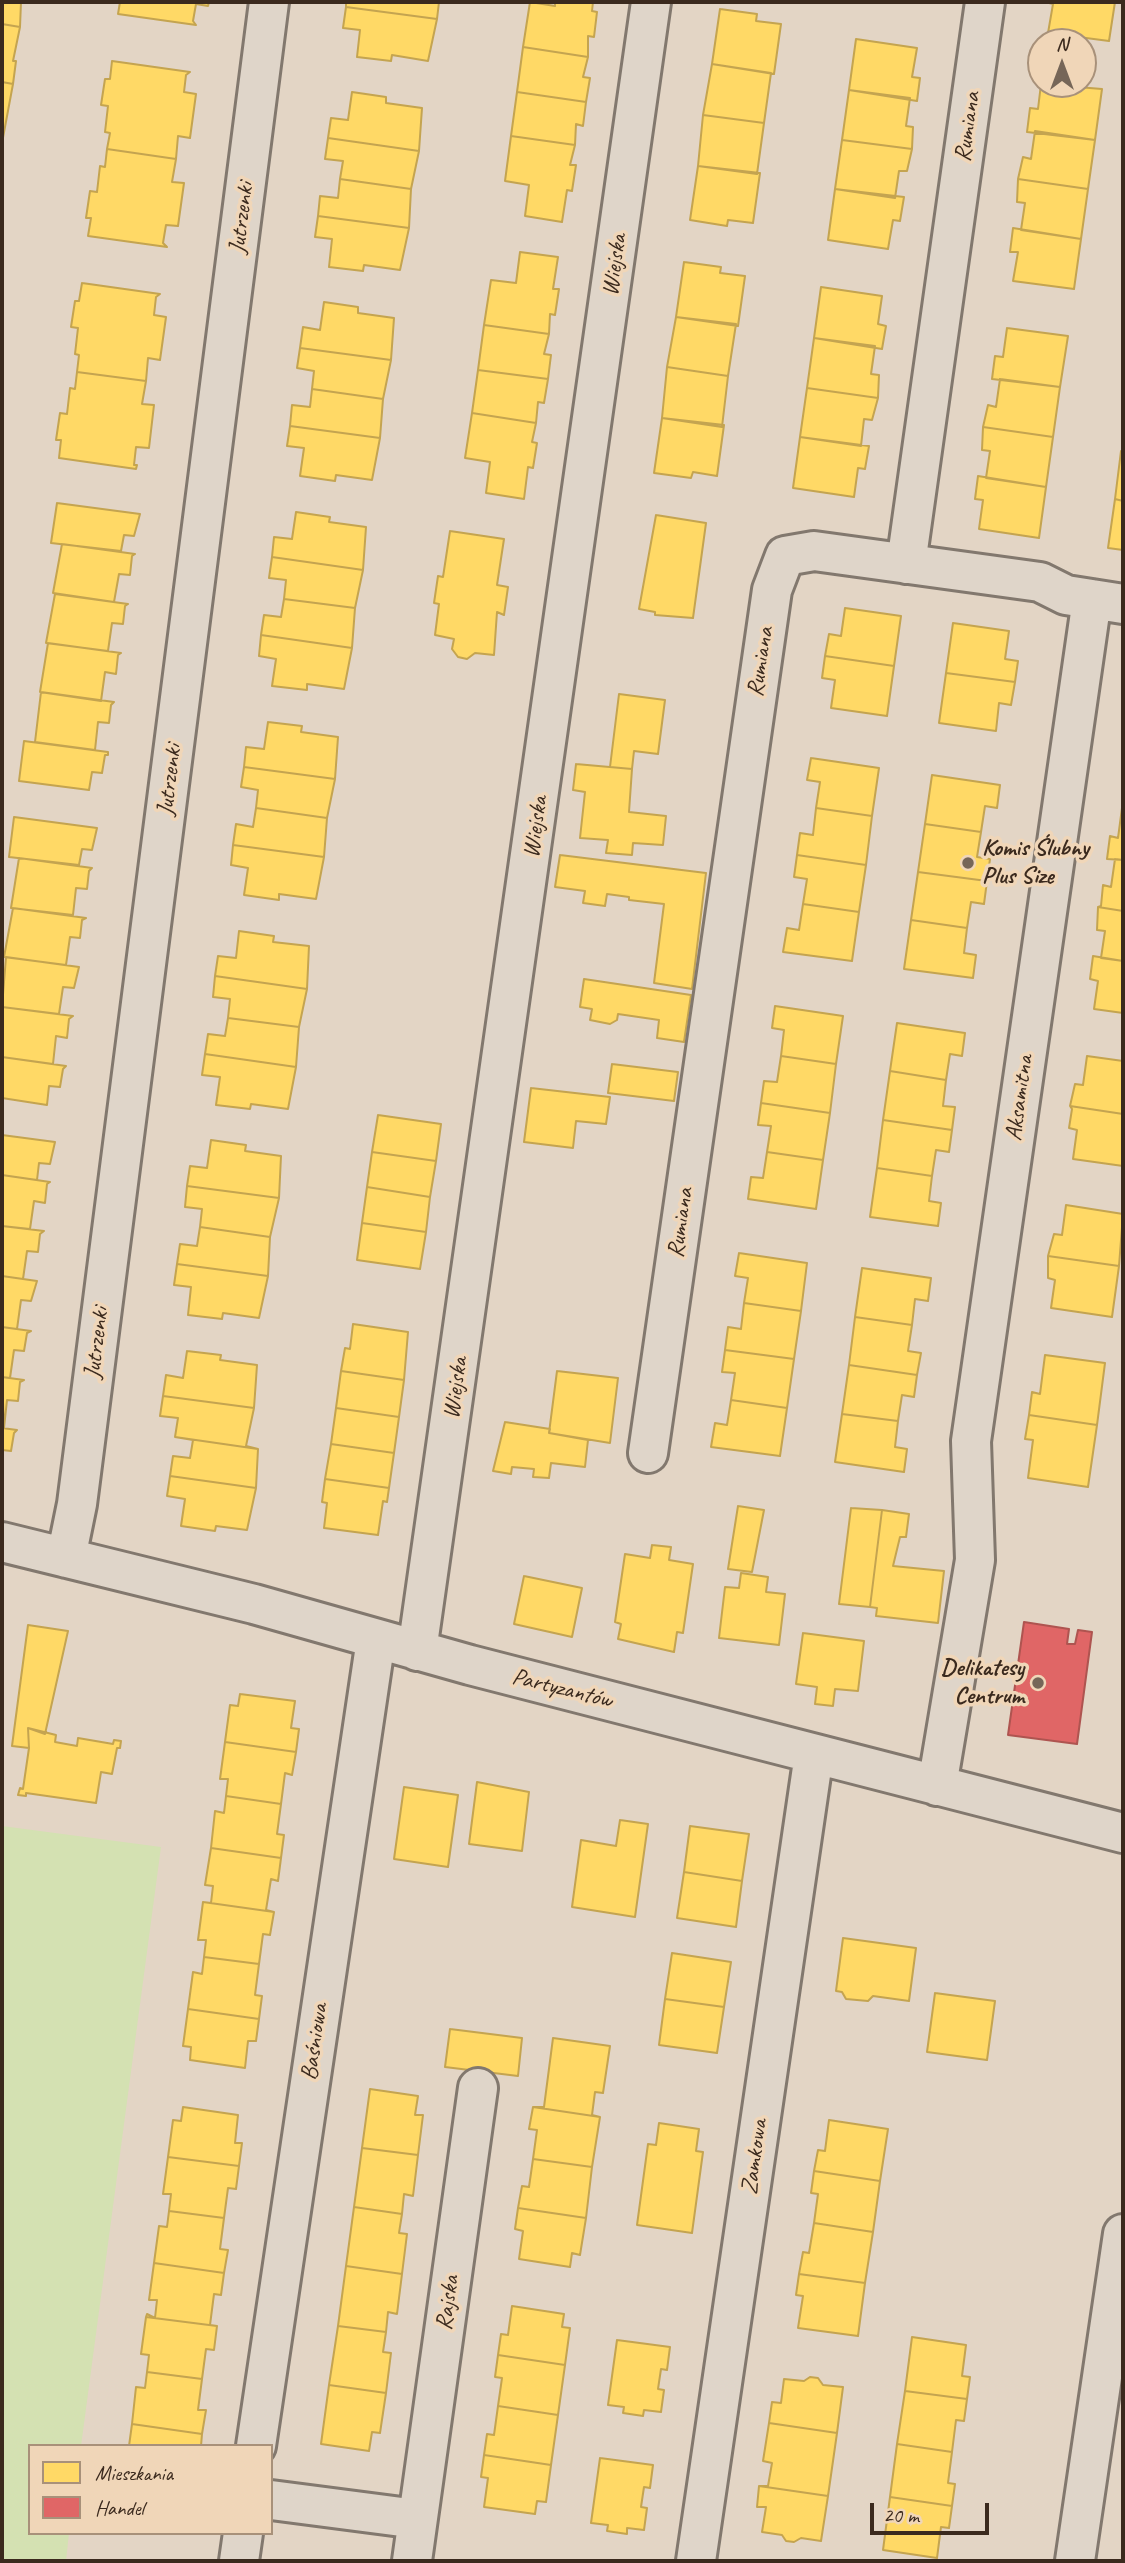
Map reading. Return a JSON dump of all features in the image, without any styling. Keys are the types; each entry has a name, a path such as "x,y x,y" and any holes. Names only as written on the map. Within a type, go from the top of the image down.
{"street":[{"name":"Jutrzenki","path":"66,1558 77,1504 270,2"},
{"name":"Wiejska","path":"417,1651 651,2"},
{"name":"Rumiana","path":"648,1453 772,590 785,556 814,551 906,564 985,2"},
{"name":"Aksamitna","path":"906,564 1040,582 1066,595 1108,601 971,1441 975,1560 937,1786"},
{"name":"Partyzantów","path":"2,1542 254,1604 417,1651 1123,1833"},
{"name":"Baśniowa","path":"256,2444 376,1639"},
{"name":"Zamkowa","path":"696,2561 814,1754"},
{"name":"Rajska","path":"412,2561 478,2088"},
{"path":"1075,2561 1123,2234"},
{"path":"273,2500 417,2519"},
{"path":"239,2561 243,2535"}],"green space":[{"path":"2,1826 161,1847 81,2444 28,2444 28,2535 69,2535 66,2561 2,2561"}],"building: Mieszkania":[{"path":"2,2 21,2 20,27 2,24"},
{"path":"120,2 209,2 208,6 196,4 193,21 196,25 118,14"},
{"path":"346,2 439,2 437,19 346,7"},
{"path":"530,2 555,6 555,2 593,2 592,11 597,12 594,37 588,36 588,57 523,47"},
{"path":"1045,2 1115,2 1109,41 1097,39 1097,28 1049,28 1053,4"},
{"path":"346,7 437,19 428,61 392,55 391,61 357,57 360,30 343,28"},
{"path":"720,9 757,14 756,21 781,24 774,74 712,64"},
{"path":"2,24 20,27 13,61 16,61 13,84 2,82"},
{"path":"856,39 917,48 912,77 920,78 917,101 849,90"},
{"path":"523,47 588,57 583,77 590,78 586,102 517,92"},
{"path":"112,61 190,72 186,75 184,92 196,94 190,138 178,136 176,159 107,149 110,133 105,132 108,106 101,105 105,79 110,79"},
{"path":"712,64 771,73 764,123 703,115"},
{"path":"2,82 13,84 2,143"},
{"path":"1097,89 1102,89 1095,140 1027,132 1030,108 1038,109 1039,98 1097,98"},
{"path":"849,90 910,98 906,126 913,127 912,149 842,140"},
{"path":"352,92 386,97 386,103 422,108 419,151 328,138 331,118 348,120"},
{"path":"517,92 586,102 583,126 576,124 575,145 511,136"},
{"path":"703,115 764,123 757,174 698,166"},
{"path":"1035,131 1095,140 1088,189 1018,179 1023,157 1031,159"},
{"path":"511,136 575,145 570,165 576,165 572,191 567,190 562,222 525,216 529,185 505,181"},
{"path":"328,138 419,151 411,189 340,179 343,161 325,159"},
{"path":"842,140 912,149 907,171 899,171 895,198 835,189"},
{"path":"107,149 176,159 172,182 184,183 178,226 166,225 163,243 167,247 88,236 91,218 86,218 90,191 97,192 100,166 105,167"},
{"path":"698,166 760,173 753,223 728,220 727,226 690,220"},
{"path":"340,179 411,189 409,228 318,216 320,196 338,198"},
{"path":"1018,179 1088,189 1081,239 1021,230 1025,203 1017,202"},
{"path":"835,189 904,197 900,221 893,220 888,249 828,240"},
{"path":"318,216 409,228 400,270 364,265 363,271 329,267 332,239 315,237"},
{"path":"1013,228 1081,239 1074,289 1013,281 1018,252 1010,252"},
{"path":"520,252 558,257 553,289 559,289 555,315 550,314 549,334 484,325 491,280 516,283"},
{"path":"684,262 721,267 720,273 745,276 738,326 676,317"},
{"path":"82,283 160,294 156,297 154,315 166,317 160,360 148,358 146,381 77,372 79,355 75,354 78,328 71,327 75,301 79,301"},
{"path":"821,287 882,296 878,324 886,326 882,349 814,338"},
{"path":"324,302 358,307 358,313 394,318 391,360 300,348 303,327 320,330"},
{"path":"676,317 736,324 728,376 667,367"},
{"path":"484,325 549,334 544,354 551,355 548,379 478,370"},
{"path":"1007,328 1068,336 1060,387 992,379 995,356 1003,357"},
{"path":"814,338 875,346 871,374 879,375 878,398 807,388"},
{"path":"300,348 391,360 383,399 312,389 314,371 297,368"},
{"path":"667,367 728,376 722,427 662,418"},
{"path":"478,370 548,379 544,403 538,402 536,423 472,413"},
{"path":"77,372 146,381 142,404 154,405 149,448 136,447 136,469 59,458 61,440 56,440 60,413 67,414 70,388 75,389"},
{"path":"1000,379 1060,387 1053,437 983,427 988,405 996,407"},
{"path":"807,388 878,398 872,420 864,419 861,446 800,437"},
{"path":"312,389 383,399 380,438 290,426 292,405 310,407"},
{"path":"472,413 536,423 532,442 537,443 533,468 528,467 524,499 486,493 490,462 465,458"},
{"path":"662,418 724,425 717,476 693,472 691,478 654,473"},
{"path":"290,426 380,438 372,480 336,475 335,481 300,476 304,448 287,446"},
{"path":"983,427 1053,437 1046,487 986,478 990,451 982,450"},
{"path":"800,437 869,446 865,469 858,468 854,497 793,488"},
{"path":"1123,451 1123,501 1115,499"},
{"path":"978,476 1046,487 1039,538 979,529 983,500 975,499"},
{"path":"1115,499 1123,501 1123,550 1108,548"},
{"path":"57,503 140,514 134,536 124,535 121,551 51,543"},
{"path":"296,512 330,517 329,522 366,527 363,570 272,557 274,537 292,539"},
{"path":"656,515 706,523 693,618 655,615 655,612 639,609"},
{"path":"450,531 504,539 497,585 508,587 504,615 497,612 494,655 475,653 467,659 458,657 452,649 454,639 435,635 439,604 434,603 438,576 443,577"},
{"path":"62,544 135,554 132,556 130,575 119,574 114,602 53,593"},
{"path":"272,557 363,570 355,608 284,599 286,580 269,578"},
{"path":"55,594 128,604 125,606 123,624 112,623 108,651 46,643"},
{"path":"284,599 355,608 352,648 261,635 264,615 281,617"},
{"path":"845,608 901,616 894,666 825,656 829,634 841,636"},
{"path":"953,623 1009,631 1005,659 1018,661 1015,682 946,673"},
{"path":"261,635 352,648 344,689 307,684 307,690 272,686 276,659 259,656"},
{"path":"48,643 121,653 118,655 116,674 105,672 101,701 40,692"},
{"path":"825,656 894,666 887,716 831,708 835,680 822,678"},
{"path":"946,673 1015,682 1011,705 999,703 996,731 939,723"},
{"path":"41,692 114,702 111,705 109,723 98,722 95,750 35,742"},
{"path":"619,694 665,700 658,754 634,751 632,769 610,767"},
{"path":"268,722 302,726 301,732 338,737 335,779 244,767 246,747 264,749"},
{"path":"24,741 108,752 108,755 105,755 102,773 92,772 89,790 19,781"},
{"path":"811,758 879,768 872,816 816,808 820,782 807,780"},
{"path":"576,764 632,769 629,812 666,816 663,845 633,843 632,855 606,853 608,840 580,838 585,792 573,790"},
{"path":"244,767 335,779 327,818 256,808 258,790 241,787"},
{"path":"932,775 1000,785 997,808 985,806 981,832 925,824"},
{"path":"256,808 327,818 324,857 233,845 236,824 253,827"},
{"path":"816,808 872,816 866,865 797,855 800,833 813,835"},
{"path":"1122,808 1123,860 1107,859 1110,836 1118,838"},
{"path":"14,817 97,828 92,850 82,849 79,865 9,857"},
{"path":"925,824 981,832 977,857 990,859 987,881 918,872"},
{"path":"233,845 324,857 316,899 279,894 279,900 244,895 248,868 231,865"},
{"path":"560,855 706,873 692,989 654,983 664,904 629,900 629,897 607,894 605,906 583,903 585,891 555,887"},
{"path":"797,855 866,865 859,912 803,904 807,879 794,877"},
{"path":"19,858 92,868 89,871 87,889 76,888 73,915 11,908"},
{"path":"1115,859 1123,860 1123,911 1098,907 1101,906 1103,885 1111,887"},
{"path":"918,872 987,881 984,904 971,902 967,928 911,920"},
{"path":"803,904 859,912 852,961 783,952 787,928 799,930"},
{"path":"1098,907 1123,911 1123,961 1101,958 1105,931 1097,930"},
{"path":"13,908 86,918 82,920 80,938 70,937 66,965 4,957"},
{"path":"911,920 967,928 964,953 976,955 973,978 904,969"},
{"path":"239,931 274,936 273,942 309,946 307,989 215,976 218,956 236,958"},
{"path":"1093,956 1123,961 1123,1013 1094,1009 1098,981 1090,979"},
{"path":"6,957 79,967 74,988 63,987 59,1014 2,1007"},
{"path":"215,976 307,989 299,1027 228,1018 230,999 213,997"},
{"path":"584,979 691,995 684,1042 657,1038 659,1020 618,1014 617,1020 610,1024 590,1020 592,1009 580,1007"},
{"path":"775,1006 843,1016 836,1064 781,1056 784,1030 772,1028"},
{"path":"2,1007 73,1016 69,1019 67,1038 56,1036 53,1064 2,1057"},
{"path":"228,1018 299,1027 296,1067 205,1054 208,1034 225,1036"},
{"path":"897,1023 965,1033 962,1056 950,1054 946,1080 890,1071"},
{"path":"205,1054 296,1067 288,1109 251,1104 250,1109 216,1105 220,1077 202,1075"},
{"path":"781,1056 836,1064 830,1113 761,1103 764,1081 777,1082"},
{"path":"1087,1056 1123,1061 1123,1114 1070,1106 1075,1084 1083,1085"},
{"path":"2,1057 66,1066 60,1087 49,1086 47,1105 2,1098"},
{"path":"612,1064 678,1072 674,1101 608,1093"},
{"path":"890,1071 946,1080 943,1106 955,1107 952,1130 883,1120"},
{"path":"531,1088 610,1097 606,1124 576,1121 573,1148 524,1142"},
{"path":"761,1103 830,1113 823,1160 767,1152 771,1126 758,1125"},
{"path":"1070,1106 1123,1114 1123,1166 1073,1159 1077,1130 1069,1128 1072,1109"},
{"path":"378,1115 441,1124 436,1161 372,1152"},
{"path":"883,1120 952,1130 949,1152 936,1150 932,1176 877,1168"},
{"path":"2,1135 55,1142 50,1164 39,1163 37,1180 2,1175"},
{"path":"211,1140 246,1145 245,1151 281,1156 279,1198 187,1186 190,1166 207,1168"},
{"path":"372,1152 436,1161 430,1197 367,1187"},
{"path":"767,1152 823,1160 816,1209 748,1199 751,1177 763,1178"},
{"path":"877,1168 932,1176 929,1201 941,1203 938,1226 870,1217"},
{"path":"2,1175 50,1182 47,1184 45,1203 34,1201 30,1229 2,1226"},
{"path":"187,1186 279,1198 270,1237 200,1227 202,1209 185,1207"},
{"path":"367,1187 430,1197 426,1232 362,1223"},
{"path":"1066,1205 1123,1214 1119,1266 1048,1256 1054,1234 1062,1235"},
{"path":"362,1223 426,1232 420,1269 357,1260"},
{"path":"2,1226 44,1231 40,1234 38,1252 27,1251 23,1279 2,1276"},
{"path":"200,1227 270,1237 268,1276 177,1264 180,1244 197,1246"},
{"path":"739,1253 807,1263 801,1311 744,1303 748,1278 735,1276"},
{"path":"1048,1256 1119,1266 1112,1317 1051,1308 1055,1280 1048,1278"},
{"path":"177,1264 268,1276 259,1318 223,1313 222,1319 188,1315 191,1287 174,1285"},
{"path":"862,1268 931,1278 928,1301 915,1299 912,1325 855,1317"},
{"path":"2,1276 37,1281 31,1301 21,1300 17,1329 2,1327"},
{"path":"744,1303 801,1311 794,1359 725,1350 728,1327 741,1329"},
{"path":"855,1317 912,1325 908,1351 921,1353 917,1375 849,1365"},
{"path":"353,1324 408,1332 404,1380 341,1371 345,1348 350,1349"},
{"path":"2,1327 31,1331 27,1333 24,1351 14,1350 10,1378 2,1377"},
{"path":"725,1350 794,1359 787,1408 731,1400 735,1373 722,1372"},
{"path":"187,1351 221,1355 220,1360 257,1365 254,1408 163,1396 166,1375 183,1378"},
{"path":"1045,1355 1105,1363 1097,1425 1029,1415 1032,1392 1040,1394"},
{"path":"849,1365 917,1375 914,1397 902,1395 898,1421 842,1414"},
{"path":"341,1371 404,1380 399,1417 336,1408"},
{"path":"557,1371 618,1378 610,1443 549,1433"},
{"path":"2,1377 24,1380 20,1382 18,1401 7,1400 4,1428"},
{"path":"163,1396 254,1408 246,1446 258,1449 175,1437 178,1418 160,1416"},
{"path":"731,1400 787,1408 780,1456 711,1447 715,1423 727,1425"},
{"path":"336,1408 399,1417 394,1453 331,1444"},
{"path":"842,1414 898,1421 895,1447 907,1449 904,1472 835,1462"},
{"path":"1029,1415 1097,1425 1088,1487 1028,1478 1033,1440 1025,1439"},
{"path":"505,1422 550,1429 549,1433 588,1440 585,1467 551,1463 549,1478 533,1477 534,1469 512,1467 511,1474 493,1471"},
{"path":"2,1428 17,1430 11,1451 2,1450"},
{"path":"175,1437 258,1449 256,1488 170,1476 173,1456 190,1458 193,1440"},
{"path":"331,1444 394,1453 389,1488 325,1479"},
{"path":"170,1476 256,1488 247,1530 216,1526 215,1531 181,1526 185,1499 167,1496"},
{"path":"325,1479 389,1488 387,1502 383,1501 378,1535 324,1528 327,1503 322,1502"},
{"path":"738,1506 764,1510 752,1572 728,1569"},
{"path":"851,1508 882,1510 870,1607 839,1604"},
{"path":"882,1510 909,1514 906,1537 900,1537 893,1566 944,1571 938,1623 876,1616 877,1608 870,1607"},
{"path":"652,1545 671,1547 669,1560 693,1564 683,1633 677,1632 674,1652 618,1639 621,1624 615,1622 625,1554 650,1558"},
{"path":"741,1573 768,1577 766,1592 785,1594 779,1645 719,1638 725,1587 739,1588"},
{"path":"524,1576 582,1588 572,1637 514,1624"},
{"path":"28,1625 68,1631 45,1734 28,1728 29,1748 12,1746"},
{"path":"803,1633 864,1641 858,1691 835,1689 833,1706 815,1704 817,1687 796,1684"},
{"path":"240,1694 295,1701 291,1728 299,1729 296,1752 225,1742 230,1705 238,1706"},
{"path":"28,1728 56,1735 55,1742 77,1746 78,1738 113,1744 114,1740 121,1741 112,1774 101,1772 96,1803 26,1793 26,1796 18,1795 20,1788 23,1789 29,1748"},
{"path":"225,1742 296,1752 292,1775 285,1773 281,1804 226,1796 228,1779 220,1779"},
{"path":"477,1782 529,1792 522,1851 469,1844"},
{"path":"404,1787 458,1795 448,1867 394,1859"},
{"path":"226,1796 281,1804 277,1834 284,1835 281,1858 211,1848 215,1811 224,1813"},
{"path":"620,1820 648,1824 635,1917 572,1907 581,1840 616,1846"},
{"path":"690,1826 749,1834 742,1881 684,1872"},
{"path":"211,1848 281,1858 278,1881 271,1879 266,1910 274,1912 203,1902 211,1903 213,1886 205,1885"},
{"path":"684,1872 742,1881 736,1927 677,1918"},
{"path":"203,1902 274,1912 270,1935 263,1934 259,1964 204,1957 206,1940 198,1940"},
{"path":"843,1938 916,1948 909,2001 873,1996 868,2001 846,1999 842,1992 836,1991"},
{"path":"672,1953 731,1962 724,2007 665,1999"},
{"path":"204,1957 259,1964 255,1995 262,1996 259,2019 188,2009 193,1972 202,1974"},
{"path":"935,1993 995,2001 987,2060 927,2052"},
{"path":"665,1999 724,2007 717,2053 659,2045"},
{"path":"188,2009 259,2019 256,2041 248,2041 245,2068 190,2060 191,2047 183,2046"},
{"path":"450,2029 522,2038 518,2076 445,2067"},
{"path":"553,2038 610,2046 603,2093 595,2092 592,2115 600,2117 533,2107 544,2107"},
{"path":"370,2089 418,2096 415,2115 423,2115 418,2155 362,2148"},
{"path":"183,2107 238,2115 235,2143 242,2143 239,2166 168,2157 173,2120 181,2121"},
{"path":"533,2107 600,2117 592,2167 533,2159 537,2130 529,2129"},
{"path":"829,2120 888,2129 880,2181 814,2171 818,2150 825,2151"},
{"path":"659,2123 699,2129 696,2151 703,2152 692,2233 637,2225 648,2144 656,2145"},
{"path":"362,2148 418,2155 413,2196 404,2194 402,2214 354,2207"},
{"path":"168,2157 239,2166 236,2189 228,2188 224,2218 169,2211 171,2194 163,2194"},
{"path":"533,2159 592,2167 586,2218 518,2208 522,2186 529,2187"},
{"path":"814,2171 880,2181 873,2232 814,2223 818,2194 811,2193"},
{"path":"354,2207 402,2214 399,2233 407,2234 402,2274 346,2266"},
{"path":"518,2208 586,2218 580,2255 572,2253 570,2267 519,2259 523,2231 515,2229"},
{"path":"169,2211 224,2218 220,2249 228,2250 224,2273 154,2263 159,2226 167,2227"},
{"path":"814,2223 873,2232 865,2283 799,2274 803,2252 809,2253"},
{"path":"154,2263 224,2273 221,2295 214,2294 210,2325 217,2326 146,2317 147,2314 155,2318 157,2300 149,2300"},
{"path":"346,2266 402,2274 397,2314 388,2312 386,2332 338,2326"},
{"path":"799,2274 865,2283 858,2336 798,2328 803,2296 796,2295"},
{"path":"512,2306 564,2314 562,2327 570,2328 565,2365 498,2355 501,2334 508,2335"},
{"path":"146,2317 217,2326 214,2350 206,2349 202,2379 147,2372 149,2355 141,2354"},
{"path":"338,2326 386,2332 383,2352 391,2353 386,2393 329,2385"},
{"path":"912,2337 966,2345 962,2376 970,2377 967,2399 905,2391"},
{"path":"617,2340 670,2347 667,2370 661,2369 658,2389 664,2390 661,2412 644,2410 643,2416 623,2413 624,2407 608,2405"},
{"path":"498,2355 565,2365 558,2415 498,2406 502,2378 495,2377"},
{"path":"147,2372 202,2379 198,2410 206,2410 202,2434 132,2424 136,2387 145,2388"},
{"path":"810,2377 818,2378 823,2385 843,2387 837,2433 769,2423 772,2402 781,2403 784,2379 804,2381"},
{"path":"329,2385 386,2393 380,2433 372,2432 369,2451 321,2444"},
{"path":"905,2391 967,2399 964,2421 956,2420 952,2452 897,2444"},
{"path":"498,2406 558,2415 551,2465 484,2455 487,2434 494,2435"},
{"path":"769,2423 837,2433 828,2496 759,2486 768,2486 772,2463 763,2461"},
{"path":"132,2424 202,2434 201,2444 129,2444"},
{"path":"897,2444 952,2452 948,2483 955,2484 952,2506 890,2497"},
{"path":"484,2455 551,2465 546,2502 537,2501 535,2514 484,2507 488,2478 481,2477"},
{"path":"600,2458 653,2465 650,2488 644,2487 641,2507 647,2508 644,2530 627,2528 627,2534 607,2531 608,2525 591,2523"},
{"path":"759,2486 828,2496 821,2541 801,2538 794,2542 786,2541 782,2535 762,2532 766,2507 757,2507"},
{"path":"890,2497 952,2506 949,2528 941,2527 937,2558 883,2550"}],"building: Handel":[{"path":"1024,1622 1069,1629 1067,1644 1075,1644 1078,1630 1092,1632 1077,1744 1008,1735"}],"place":[{"name":"Komis Ślubny Plus Size","path":"968,863"},
{"name":"Delikatesy Centrum","path":"1038,1683"}]}
